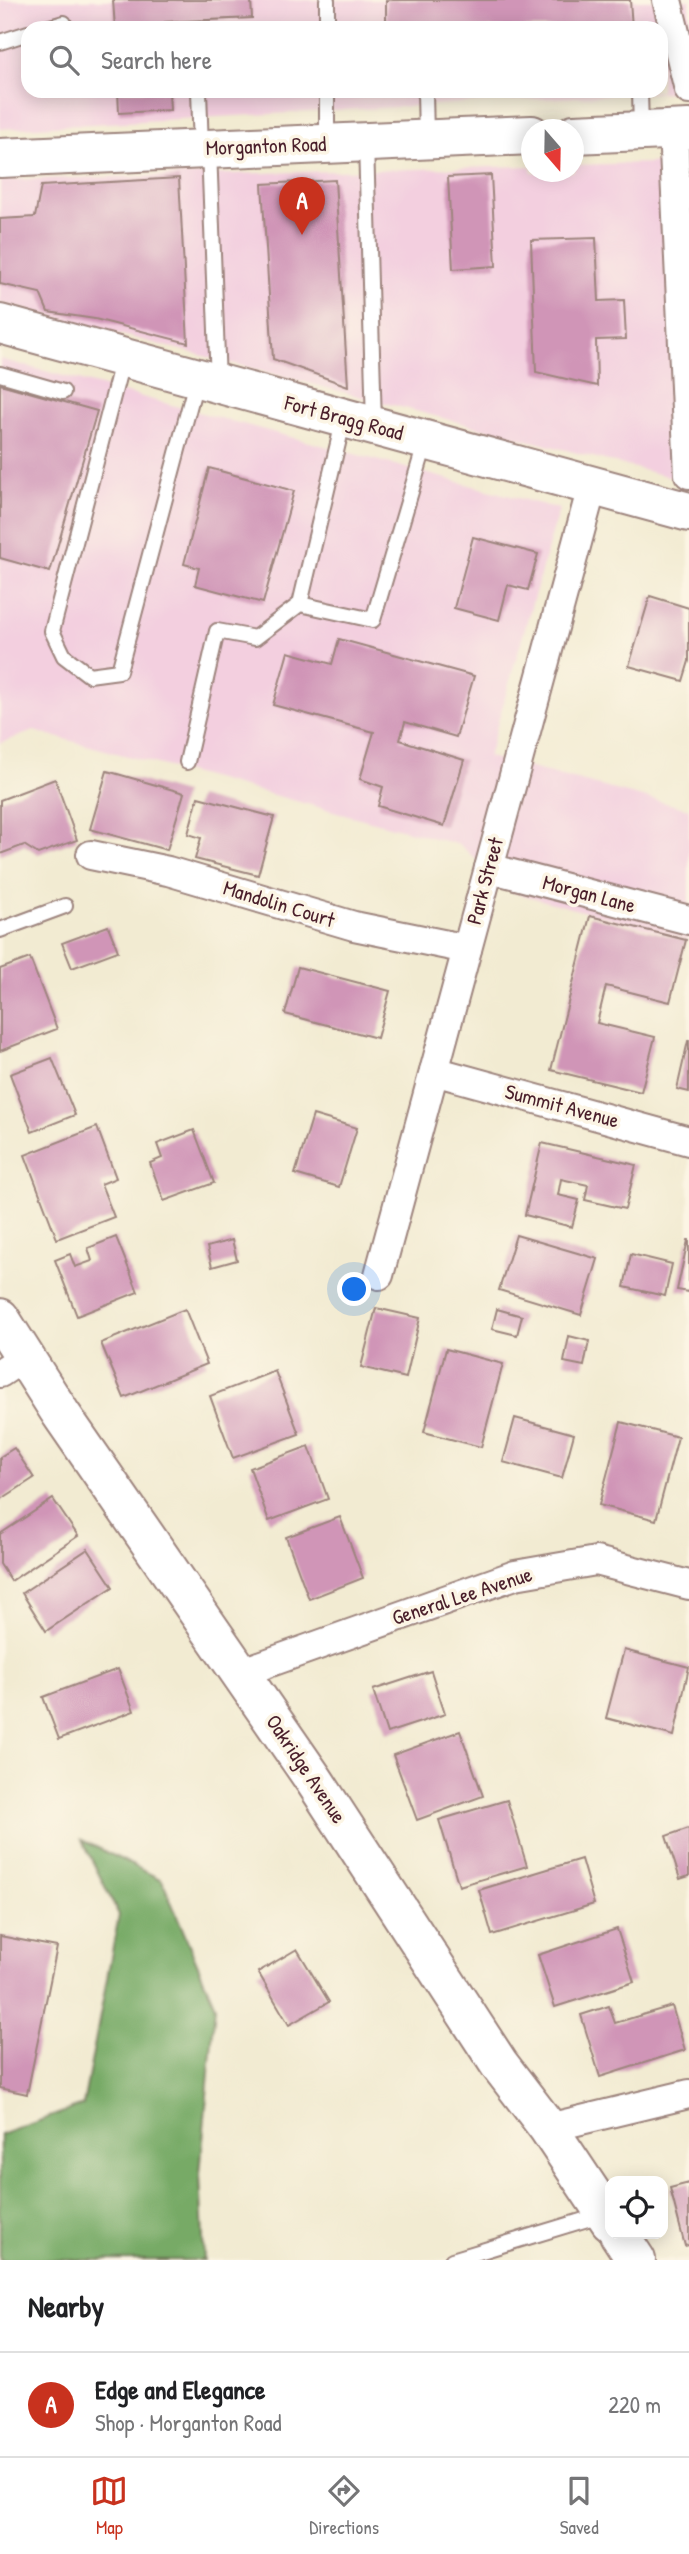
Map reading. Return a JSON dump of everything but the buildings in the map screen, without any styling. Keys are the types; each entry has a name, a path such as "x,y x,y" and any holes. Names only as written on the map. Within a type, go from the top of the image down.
{"main road":[{"path":"584,134 668,130"},
{"name":"Morganton Road","path":"0,158 521,135"},
{"name":"Fort Bragg Road","path":"0,324 689,512"},
{"name":"Oakridge Avenue","path":"0,1318 12,1365 240,1673 314,1780 499,2064 548,2129 605,2214"},
{"name":"Oakridge Avenue","path":"622,2239 636,2260"}],"street":[{"path":"667,0 689,90"},
{"path":"668,130 683,242 689,474"},
{"name":"Park Street","path":"379,1275 592,487"},
{"name":"Mandolin Court","path":"91,855 169,871 354,926 467,949"},
{"name":"Morgan Lane","path":"489,868 689,920"},
{"name":"Summit Avenue","path":"434,1071 689,1141"},
{"name":"General Lee Avenue","path":"240,1673 515,1575 596,1561 689,1586"},
{"path":"548,2129 689,2094"}],"lane":[{"path":"327,0 327,21"},
{"path":"0,42 21,35"},
{"path":"123,356 52,631 64,656 89,675 119,671 207,381 205,149 200,98"},
{"path":"327,98 327,144"},
{"path":"425,98 426,140"},
{"path":"645,98 668,130"},
{"path":"187,762 218,631 255,638 300,604 359,423 366,142"},
{"path":"0,374 63,392"},
{"path":"300,604 373,620 426,441"},
{"path":"0,930 65,906"},
{"path":"452,2260 605,2224"}],"shaded area":[{"path":"0,0 689,0 689,91 668,92 668,21 21,21 21,98 562,98 0,129"},
{"path":"689,162 689,482 0,303 0,180 521,166 521,182 584,182 584,165"},
{"path":"0,359 559,509 488,757 689,809 689,940 512,892 460,845 34,731 0,743"}],"green space":[{"path":"82,1840 162,1880 215,2006 200,2174 204,2260 0,2260 0,2135 83,2105 119,1915"}],"place":[{"name":"Edge and Elegance","path":"302,235"}]}
